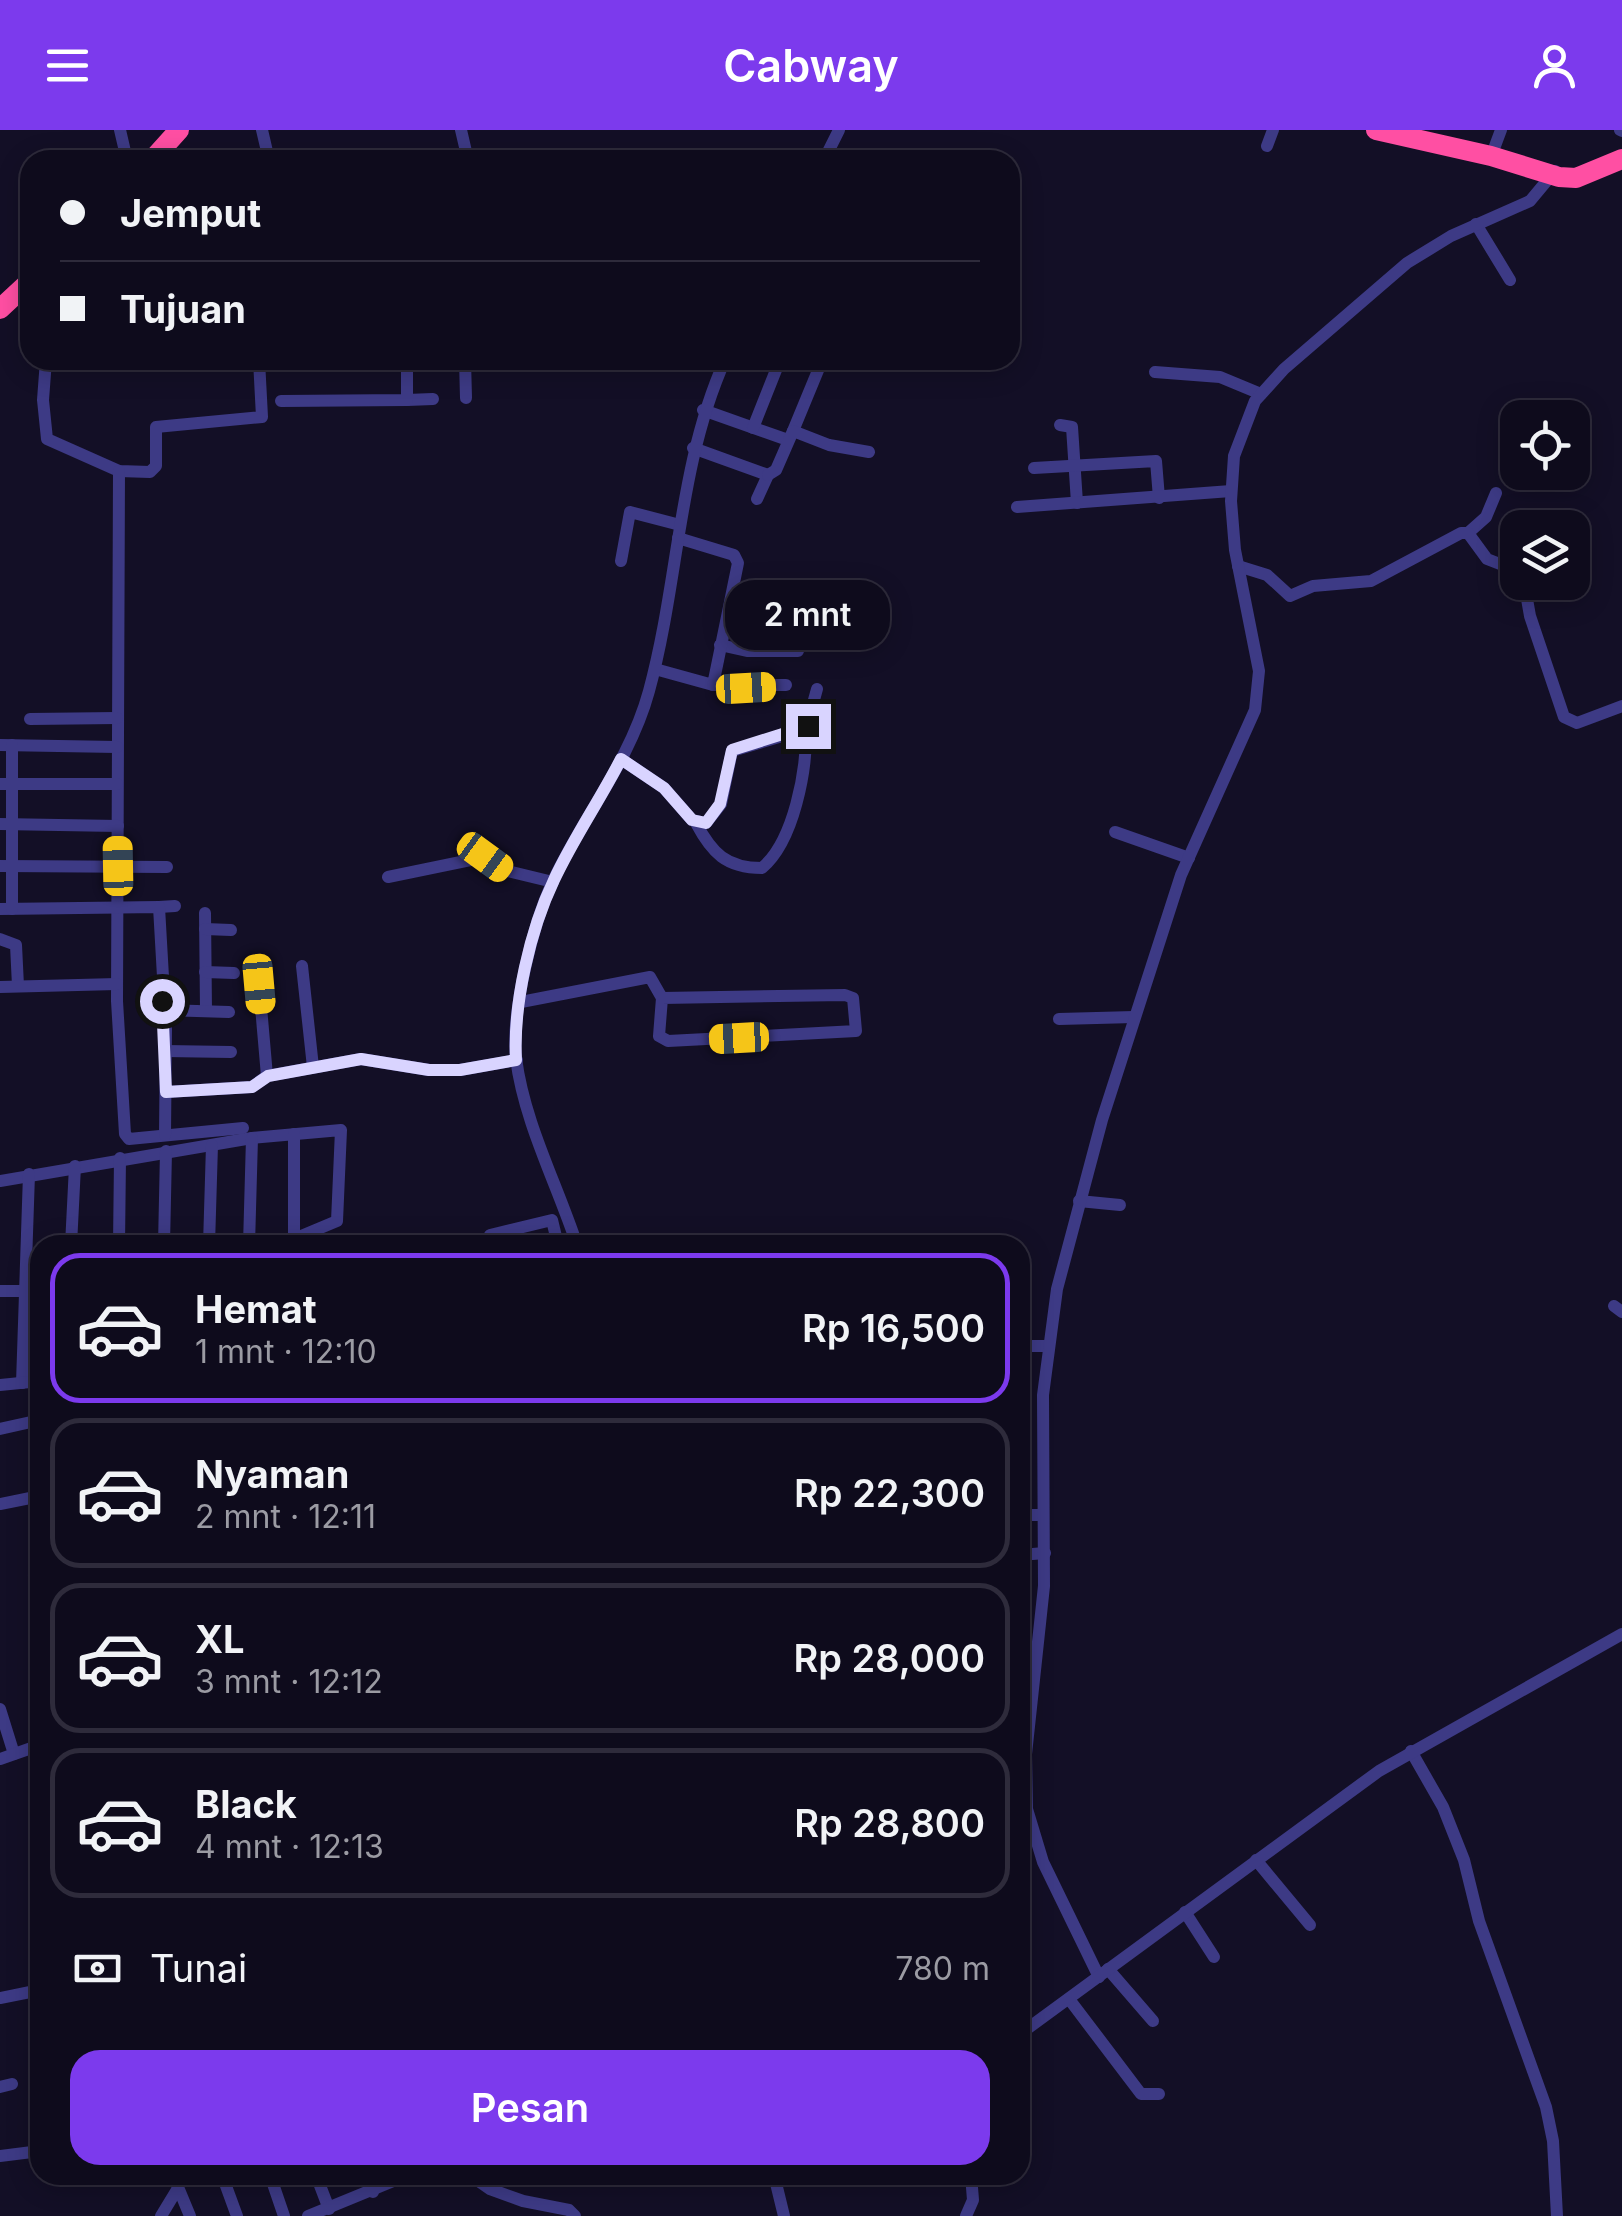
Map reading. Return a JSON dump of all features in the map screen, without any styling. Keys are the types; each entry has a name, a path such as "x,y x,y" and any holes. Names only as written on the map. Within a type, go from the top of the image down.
{"highway":[{"path":"161,150 179,130"},
{"path":"176,150 193,130"},
{"path":"1376,130 1567,173 1622,158"},
{"path":"1420,130 1498,138 1567,173"},
{"path":"0,309 20,290"},
{"path":"0,321 20,304"}],"street":[{"path":"1267,146 1273,130"},
{"path":"1030,1712 1045,1553 1047,1346 1079,1201 1134,1017 1189,858 1250,722 1258,692 1259,672 1238,566 1231,491 1240,433 1260,394 1284,368 1410,261 1476,224 1530,200 1567,173"},
{"path":"1476,224 1510,280"},
{"path":"45,370 47,440 119,470 155,469 156,427 262,417 260,370"},
{"path":"407,370 407,400"},
{"path":"465,370 466,398"},
{"path":"574,1235 522,1089 516,1060 528,962 553,882 621,759 654,669 692,448 702,410 720,370"},
{"path":"753,428 776,370"},
{"path":"757,499 768,475 776,470 818,370"},
{"path":"1155,372 1220,377 1260,394"},
{"path":"280,401 433,399"},
{"path":"702,410 753,428 869,452"},
{"path":"1060,425 1072,428 1077,503"},
{"path":"692,448 768,475"},
{"path":"1034,468 1156,460 1158,498"},
{"path":"119,470 117,984 125,1134 129,1139 341,1130 337,1221 308,1235"},
{"path":"1018,507 1231,491"},
{"path":"1238,566 1267,575 1290,596 1313,586 1371,581 1443,539 1468,534 1486,517 1496,493"},
{"path":"621,561 630,512 738,559 713,686"},
{"path":"1468,534 1487,559 1500,564"},
{"path":"1527,600 1564,717 1577,723 1622,706"},
{"path":"720,645 747,651 798,650"},
{"path":"654,669 713,686 786,686"},
{"path":"621,759 664,788 696,823 709,850 732,864 762,868 778,854 806,762 806,729 817,688"},
{"path":"30,719 117,718"},
{"path":"696,823 715,816 732,750 806,729"},
{"path":"116,747 6,745 6,909 175,906"},
{"path":"6,784 117,784"},
{"path":"6,824 118,826"},
{"path":"1116,832 1189,858"},
{"path":"388,877 485,857 503,870 553,882"},
{"path":"6,866 166,866"},
{"path":"159,908 166,1051 165,1135"},
{"path":"205,912 206,1011"},
{"path":"205,929 231,930"},
{"path":"0,939 16,945 18,986"},
{"path":"302,966 313,1067"},
{"path":"205,972 234,972"},
{"path":"522,1002 650,978 662,998 659,1036 668,1041 856,1032 852,998 846,995 662,998"},
{"path":"0,986 117,984"},
{"path":"259,984 268,1076"},
{"path":"164,1010 230,1012"},
{"path":"1059,1019 1134,1017"},
{"path":"166,1051 232,1052"},
{"path":"166,1092 252,1087 268,1076 361,1059 429,1070 460,1070 516,1060"},
{"path":"0,1181 212,1144 248,1133"},
{"path":"248,1133 249,1235"},
{"path":"294,1134 294,1235"},
{"path":"209,1235 212,1144"},
{"path":"164,1235 166,1151"},
{"path":"119,1235 120,1158"},
{"path":"72,1235 75,1166"},
{"path":"22,1383 29,1174"},
{"path":"1079,1201 1120,1205"},
{"path":"490,1235 552,1220 556,1235"},
{"path":"0,1291 30,1290"},
{"path":"1030,1346 1047,1346"},
{"path":"0,1385 30,1382"},
{"path":"0,1429 30,1422"},
{"path":"0,1504 30,1498"},
{"path":"1030,1514 1044,1514"},
{"path":"1030,1554 1045,1553"},
{"path":"1030,2027 1410,1751 1622,1634"},
{"path":"0,1709 14,1754"},
{"path":"0,1759 30,1748"},
{"path":"1410,1751 1443,1807 1464,1860 1480,1920 1546,2107 1554,2140 1557,2216"},
{"path":"1030,1818 1043,1862 1104,1973 1152,2021"},
{"path":"1256,1860 1310,1925"},
{"path":"1185,1912 1214,1957"},
{"path":"0,1998 30,1992"},
{"path":"1069,2000 1112,2050 1139,2092 1159,2094"},
{"path":"0,2156 30,2152"},
{"path":"161,2216 174,2185"},
{"path":"178,2185 190,2216"},
{"path":"226,2185 237,2216"},
{"path":"273,2185 284,2216"},
{"path":"320,2185 329,2209"},
{"path":"370,2185 373,2192"},
{"path":"308,2216 387,2185"},
{"path":"483,2185 569,2210 574,2216"},
{"path":"775,2185 779,2214"},
{"path":"966,2216 973,2200 972,2185"}],"route":[{"path":"162,1001 166,1092 252,1087 268,1076 361,1059 382,1059 429,1070 460,1070 516,1060 515,1036 528,962 553,882 621,759 664,788 692,820 706,823 715,816 720,804 732,750 808,726"}]}
